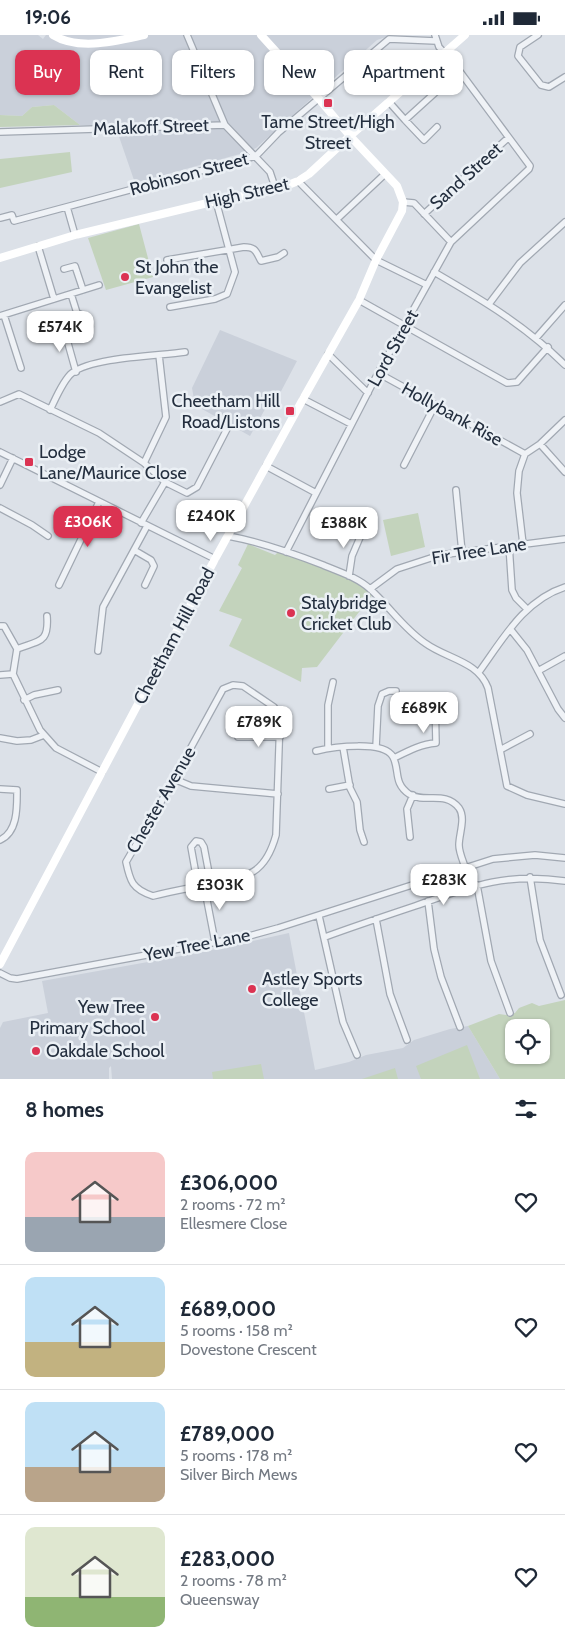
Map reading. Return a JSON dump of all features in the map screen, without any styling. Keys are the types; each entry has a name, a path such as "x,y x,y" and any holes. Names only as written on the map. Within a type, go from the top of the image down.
{"main road":[{"path":"53,35 66,41 87,43 118,41 144,35"},
{"path":"261,35 397,186 403,202"},
{"name":"High Street","path":"448,50 465,35"},
{"name":"High Street","path":"0,258 75,235 216,201 276,190 298,181 309,174 397,95"},
{"name":"Cheetham Hill Road","path":"0,964 215,559 302,399 360,300 376,260 398,222 403,202"}],"street":[{"path":"187,35 225,125 256,155 270,172 276,190"},
{"path":"538,35 520,47 518,56 540,85 549,87 565,77"},
{"path":"435,38 442,50"},
{"name":"Robinson Street","path":"0,218 12,215 14,221 256,155 278,133 389,39 435,38"},
{"path":"463,76 508,138"},
{"path":"404,120 432,95"},
{"path":"389,102 424,139 437,127"},
{"name":"Malakoff Street","path":"0,132 225,125"},
{"name":"Lord Street","path":"286,552 378,373 451,242 529,169 530,166 508,138"},
{"name":"Sand Street","path":"424,214 508,138"},
{"path":"337,219 385,174"},
{"path":"298,181 376,260 426,285"},
{"path":"170,307 216,299 227,294 235,272 216,201"},
{"path":"403,202 414,203 451,242"},
{"path":"67,207 75,235"},
{"path":"489,304 520,263 565,222"},
{"path":"38,246 54,299"},
{"path":"167,260 229,249 253,247 256,249 261,261 278,257 284,253"},
{"path":"64,269 75,266 83,290"},
{"path":"434,272 489,304 548,347 565,365"},
{"path":"20,368 2,316 99,285"},
{"path":"71,294 77,313 86,317 90,326"},
{"path":"360,300 507,383 518,382 548,347"},
{"path":"536,338 565,305"},
{"path":"64,329 76,372"},
{"path":"50,410 71,374 87,366 108,361 185,352"},
{"path":"328,353 368,393"},
{"path":"144,463 166,417 159,355"},
{"name":"Hollybank Rise","path":"378,373 525,454"},
{"path":"0,402 19,394 99,433 144,463 165,482 187,493 197,487 227,429"},
{"path":"302,399 351,424"},
{"path":"404,465 435,405"},
{"path":"523,544 517,493 519,471 525,454 540,444 565,420"},
{"path":"540,444 565,472"},
{"path":"0,452 215,559"},
{"path":"0,485 13,458"},
{"path":"266,466 316,493"},
{"path":"98,651 103,607 134,549 165,482"},
{"path":"456,490 462,552"},
{"path":"59,585 99,501"},
{"path":"0,508 48,536"},
{"path":"349,520 364,528 352,556 349,576"},
{"path":"228,536 267,545 349,576 370,589 412,634 428,645 479,672 488,688 507,786 527,795 565,804"},
{"name":"Fir Tree Lane","path":"370,589 397,569 440,555 565,539"},
{"path":"509,545 512,590 516,598 527,609"},
{"path":"134,549 151,560 154,567 144,585"},
{"path":"479,672 527,609 540,599 565,587"},
{"path":"17,649 43,640 48,631 47,616"},
{"path":"0,626 4,626 17,649 13,674 40,730 56,748 102,772"},
{"path":"511,629 527,650 565,717"},
{"path":"538,671 565,656"},
{"path":"0,675 13,674"},
{"path":"328,748 328,705 333,682"},
{"name":"Chester Avenue","path":"233,685 243,686 274,707 280,718 276,835 267,859 256,870 237,879 153,896 141,891 131,882 126,862 174,779 223,689 233,685"},
{"path":"24,700 34,695 58,690"},
{"path":"376,747 378,706 382,694 396,691"},
{"path":"394,758 427,743 436,745 435,697"},
{"path":"500,750 530,734"},
{"path":"0,738 17,741 31,740 44,735"},
{"path":"238,737 280,737"},
{"path":"343,747 350,785 357,802 360,830 364,842"},
{"path":"316,751 343,747 376,747 386,749 394,758 398,781 409,794 419,797 444,797 460,809 462,816 459,846 465,867"},
{"path":"174,779 191,786 278,793"},
{"path":"329,789 350,785"},
{"path":"0,789 17,790 17,811 13,826 6,837 0,840"},
{"path":"410,837 407,809 413,795"},
{"path":"211,884 204,847 202,843 197,841 191,847 215,942"},
{"name":"Yew Tree Lane","path":"0,973 16,979 271,930 494,859 534,855 565,858"},
{"path":"451,873 457,890"},
{"path":"325,937 457,890 492,881 530,877 565,881"},
{"path":"530,877 540,940 561,995"},
{"path":"477,885 491,961 510,1013"},
{"path":"428,901 434,949 441,977 460,1027"},
{"path":"319,916 341,1014 357,1055"},
{"path":"376,919 390,994 407,1040"}],"shaded area":[{"path":"0,35 38,35 43,39 46,35 392,35 377,40 366,50 344,50 344,69 334,78 334,50 264,50 264,95 315,95 256,148 135,183 115,125 80,125 54,105 32,107 22,116 0,115"},
{"path":"220,330 297,361 278,397 273,395 250,436 195,405 192,388"},
{"path":"289,933 315,1070 349,1062 366,1055 403,1048 414,1040 450,1029 468,1026 500,1079 112,1079 111,1066 109,1068 109,1079 0,1079 0,1028 3,1022 48,1013 42,981 198,953"}],"green space":[{"path":"54,105 80,125 0,127 0,115 22,116 32,107"},
{"path":"70,152 72,172 0,188 0,159"},
{"path":"139,224 153,277 106,290 88,238"},
{"path":"418,513 425,547 391,556 383,520"},
{"name":"Stalybridge Cricket Club","path":"248,544 275,555 278,552 327,569 351,580 372,595 317,667 302,668 301,682 229,646 242,619 219,611 242,568 238,565"},
{"path":"565,1000 565,1079 500,1079 468,1026 499,1014 515,1013 519,1008 532,1003 539,1006"},
{"path":"467,1045 480,1079 421,1079 416,1066"},
{"path":"261,1064 264,1079 213,1079 212,1072"},
{"path":"395,1068 398,1079 362,1079"}],"place":[{"name":"Tame Street/High Street","path":"328,103"},
{"name":"St John the Evangelist","path":"125,277"},
{"name":"Cheetham Hill Road/Listons","path":"290,411"},
{"name":"Lodge Lane/Maurice Close","path":"29,462"},
{"name":"Stalybridge Cricket Club","path":"291,613"},
{"name":"Astley Sports College","path":"252,989"},
{"name":"Yew Tree Primary School","path":"155,1017"},
{"name":"Oakdale School","path":"36,1051"}]}
